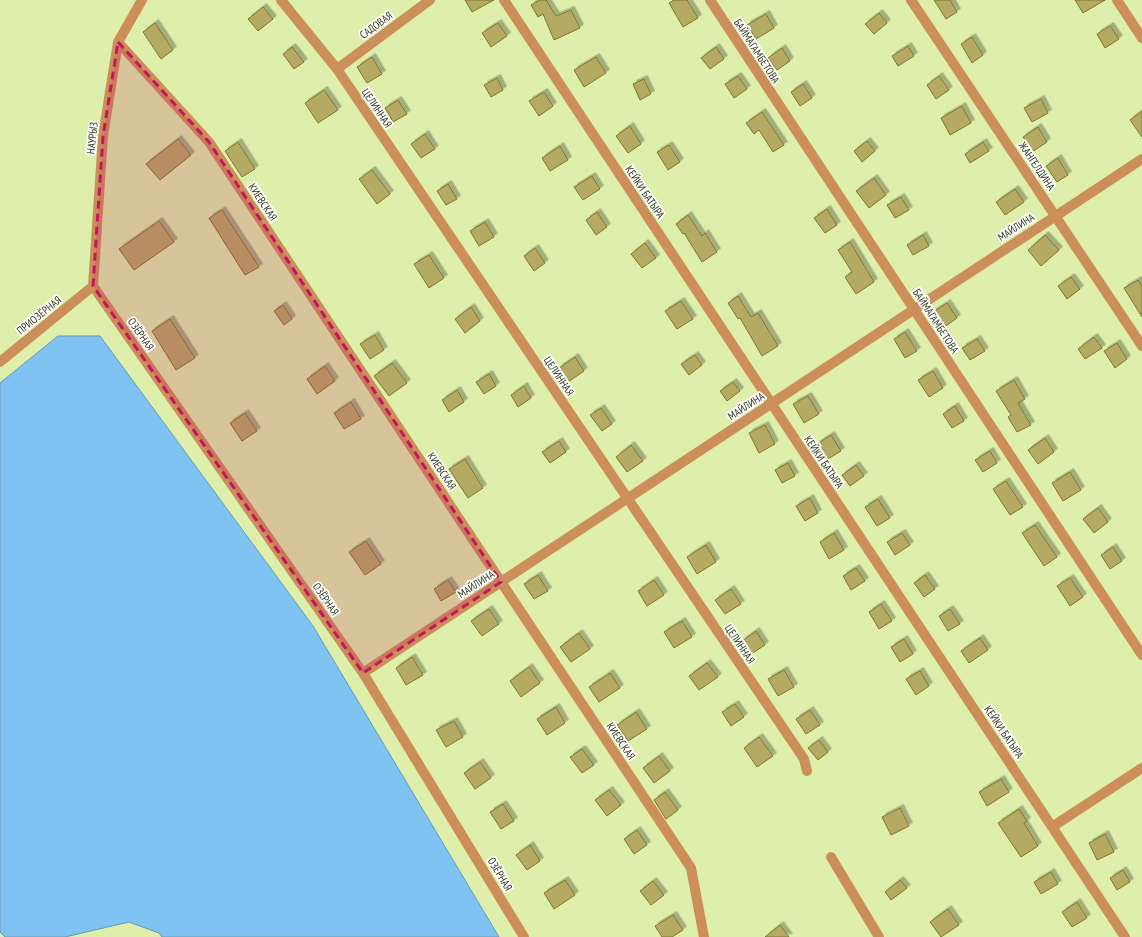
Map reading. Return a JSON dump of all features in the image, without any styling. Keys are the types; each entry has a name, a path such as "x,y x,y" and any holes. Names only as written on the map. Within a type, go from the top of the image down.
{"street":[{"name":"НАУРЫЗ","path":"92,286 103,136 118,42 142,0"},
{"name":"ЦЕЛИННАЯ","path":"281,0 337,69 804,760 807,771"},
{"name":"САДОВАЯ","path":"337,69 430,0"},
{"name":"КЕЙКИ БАТЫРА","path":"504,0 1125,937"},
{"name":"БАЙМАГАМБЕТОВА","path":"710,0 1142,655"},
{"name":"ЖАНГЕЛДИНА","path":"911,0 1142,346"},
{"path":"1117,0 1142,38"},
{"name":"КИЕВСКАЯ","path":"118,42 209,142 691,868 704,937"},
{"name":"МАЙЛИНА","path":"363,673 1142,159"},
{"name":"ПРИОЗЁРНАЯ","path":"0,362 92,286"},
{"name":"ОЗЁРНАЯ","path":"92,286 363,673 524,937"},
{"path":"1052,827 1142,768"},
{"path":"831,857 878,937"}],"highlighted area":[{"path":"118,42 209,142 501,582 363,673 93,286 103,136"}],"water":[{"path":"58,336 100,336 313,626 499,937 162,937 159,933 129,922 65,937 5,937 0,932 0,383"}],"building":[{"path":"465,0 494,0 472,12"},
{"path":"540,0 546,0 556,16 571,10 580,28 554,40 543,14 538,17 531,5"},
{"path":"674,0 687,0 698,18 683,27 669,3"},
{"path":"934,0 950,0 957,12 946,19"},
{"path":"1075,0 1105,0 1083,13"},
{"path":"263,7 273,19 258,31 248,19"},
{"path":"879,13 887,23 874,34 865,24"},
{"path":"766,14 774,28 756,39 747,25"},
{"path":"155,23 173,50 161,59 143,32"},
{"path":"498,23 507,36 491,47 482,33"},
{"path":"1110,26 1119,39 1105,48 1097,34"},
{"path":"972,37 983,55 972,63 961,44"},
{"path":"908,46 914,56 898,66 892,56"},
{"path":"292,47 304,62 294,69 283,54"},
{"path":"716,47 724,59 710,69 701,58"},
{"path":"782,48 790,61 777,70 768,58"},
{"path":"372,57 382,74 367,83 357,67"},
{"path":"596,57 606,73 584,87 574,70"},
{"path":"738,76 747,89 734,98 725,84"},
{"path":"939,76 949,90 936,99 927,85"},
{"path":"497,78 503,90 491,97 484,85"},
{"path":"644,79 651,94 640,100 633,84"},
{"path":"803,84 812,98 800,106 791,92"},
{"path":"324,90 338,110 318,123 305,103"},
{"path":"544,92 553,106 539,116 529,101"},
{"path":"1041,99 1048,113 1032,122 1024,108"},
{"path":"398,100 407,114 393,122 385,108"},
{"path":"962,106 971,123 950,135 941,118"},
{"path":"1142,111 1142,137 1130,120"},
{"path":"762,112 784,145 773,152 759,130 754,134 746,123"},
{"path":"630,126 641,144 628,153 616,136"},
{"path":"1038,127 1047,142 1032,152 1023,137"},
{"path":"425,134 435,149 421,158 411,144"},
{"path":"178,139 191,155 160,180 146,164"},
{"path":"867,141 875,151 862,162 854,151"},
{"path":"238,142 255,169 242,177 225,151"},
{"path":"983,142 989,151 970,163 965,154"},
{"path":"669,145 680,162 668,170 657,152"},
{"path":"560,146 568,160 550,171 542,158"},
{"path":"1058,158 1068,175 1057,182 1046,166"},
{"path":"372,170 390,194 377,204 359,179"},
{"path":"592,176 600,189 583,200 574,187"},
{"path":"874,178 886,195 869,208 856,191"},
{"path":"448,184 457,199 446,205 437,191"},
{"path":"1015,189 1024,202 1005,215 996,202"},
{"path":"901,197 909,210 895,218 887,205"},
{"path":"827,209 837,225 825,233 814,218"},
{"path":"222,210 259,267 245,275 209,218"},
{"path":"597,212 607,227 596,235 586,220"},
{"path":"688,215 702,236 705,233 717,252 702,262 684,233 683,234 676,224"},
{"path":"159,221 174,242 134,270 119,249"},
{"path":"485,222 494,237 479,246 470,231"},
{"path":"923,235 929,246 913,255 907,245"},
{"path":"1045,235 1059,250 1041,266 1028,250"},
{"path":"850,242 874,282 856,294 845,277 852,272 838,250"},
{"path":"645,243 656,258 642,268 631,254"},
{"path":"535,248 545,263 534,271 524,256"},
{"path":"429,255 444,278 429,288 414,264"},
{"path":"1071,277 1080,289 1067,299 1058,286"},
{"path":"1138,280 1142,286 1142,317 1124,288"},
{"path":"738,296 751,317 758,313 778,346 762,356 740,318 738,319 728,303"},
{"path":"681,301 693,319 677,329 665,311"},
{"path":"947,303 957,318 943,328 933,312"},
{"path":"283,305 292,319 284,325 274,311"},
{"path":"471,307 480,321 465,333 455,319"},
{"path":"170,319 195,358 176,370 152,331"},
{"path":"905,332 917,351 905,358 894,339"},
{"path":"375,335 384,350 370,359 360,344"},
{"path":"1094,337 1102,348 1085,359 1078,349"},
{"path":"977,339 985,351 970,360 962,348"},
{"path":"1117,343 1127,359 1115,368 1104,351"},
{"path":"695,355 702,365 689,375 681,364"},
{"path":"575,357 584,371 568,382 559,368"},
{"path":"392,363 407,383 389,396 374,376"},
{"path":"325,366 335,381 317,394 307,379"},
{"path":"933,371 943,388 929,397 918,380"},
{"path":"489,374 496,386 484,394 476,382"},
{"path":"1014,380 1025,399 1018,403 1031,425 1017,432 1008,417 1011,415 996,391"},
{"path":"733,382 740,391 727,401 720,391"},
{"path":"524,386 531,398 518,407 511,395"},
{"path":"457,390 464,402 449,412 442,400"},
{"path":"808,396 819,414 804,423 793,404"},
{"path":"351,402 361,419 344,429 334,413"},
{"path":"955,406 964,421 952,428 943,414"},
{"path":"601,408 612,424 602,431 590,415"},
{"path":"245,413 257,431 242,441 230,423"},
{"path":"765,425 775,444 759,453 749,433"},
{"path":"831,435 841,451 826,460 817,444"},
{"path":"1045,438 1054,452 1038,464 1028,450"},
{"path":"559,441 566,452 550,463 542,452"},
{"path":"631,445 643,461 627,472 616,457"},
{"path":"990,451 997,463 983,472 975,460"},
{"path":"465,459 483,488 468,498 449,469"},
{"path":"788,463 795,476 782,483 775,470"},
{"path":"856,465 864,476 850,486 842,475"},
{"path":"1070,472 1081,490 1063,501 1052,483"},
{"path":"1006,481 1023,507 1010,515 993,489"},
{"path":"810,498 818,513 805,521 796,506"},
{"path":"878,499 890,518 877,526 865,507"},
{"path":"1098,508 1108,522 1094,533 1083,519"},
{"path":"1035,525 1057,557 1044,566 1022,533"},
{"path":"834,533 844,550 829,559 820,542"},
{"path":"902,533 910,545 895,555 887,542"},
{"path":"366,541 381,564 365,575 349,552"},
{"path":"706,545 716,562 697,574 687,557"},
{"path":"1113,547 1122,561 1110,569 1101,555"},
{"path":"856,568 865,581 851,590 843,576"},
{"path":"538,575 548,591 534,599 524,584"},
{"path":"925,575 935,589 924,597 914,583"},
{"path":"1070,578 1083,597 1070,606 1057,586"},
{"path":"448,580 456,592 441,601 434,589"},
{"path":"654,580 664,595 647,606 638,591"},
{"path":"731,589 741,604 725,614 715,600"},
{"path":"881,604 892,621 879,629 869,612"},
{"path":"489,609 499,624 482,636 471,621"},
{"path":"950,609 960,624 948,631 939,616"},
{"path":"682,621 692,637 674,648 664,632"},
{"path":"756,631 765,645 751,654 742,641"},
{"path":"579,633 590,649 571,662 560,647"},
{"path":"980,638 988,650 969,663 961,651"},
{"path":"904,639 913,654 900,662 891,647"},
{"path":"412,657 423,675 406,685 396,668"},
{"path":"707,663 718,677 699,690 689,676"},
{"path":"529,667 540,683 521,697 510,681"},
{"path":"784,670 794,687 778,696 768,679"},
{"path":"920,671 929,686 916,695 906,679"},
{"path":"610,673 620,688 599,702 589,687"},
{"path":"735,704 744,717 731,726 722,712"},
{"path":"556,707 565,723 547,735 537,719"},
{"path":"810,710 820,725 806,734 796,719"},
{"path":"636,712 647,729 628,741 617,725"},
{"path":"454,721 463,737 446,747 436,730"},
{"path":"759,737 773,756 757,767 744,748"},
{"path":"819,740 828,752 818,760 808,748"},
{"path":"582,749 594,765 582,773 570,757"},
{"path":"659,756 670,771 654,783 643,768"},
{"path":"480,762 491,778 475,789 464,773"},
{"path":"1001,779 1009,792 987,806 979,792"},
{"path":"609,790 621,805 607,816 595,800"},
{"path":"665,792 678,810 666,819 654,800"},
{"path":"503,804 514,821 501,829 490,812"},
{"path":"900,808 909,826 891,835 882,817"},
{"path":"1019,809 1027,821 1024,823 1038,846 1021,857 998,823"},
{"path":"637,830 647,845 634,854 624,839"},
{"path":"1105,834 1114,852 1097,860 1089,843"},
{"path":"530,845 540,861 527,870 516,855"},
{"path":"1123,870 1130,882 1117,890 1110,878"},
{"path":"1051,872 1058,884 1041,894 1034,882"},
{"path":"565,880 575,895 554,909 544,893"},
{"path":"900,880 907,888 891,900 885,892"},
{"path":"653,881 664,895 651,905 640,891"},
{"path":"1077,902 1087,918 1072,927 1062,912"},
{"path":"948,909 959,925 941,937 930,922"},
{"path":"673,915 683,930 672,937 662,937 655,926"},
{"path":"780,925 789,937 765,937"}]}
